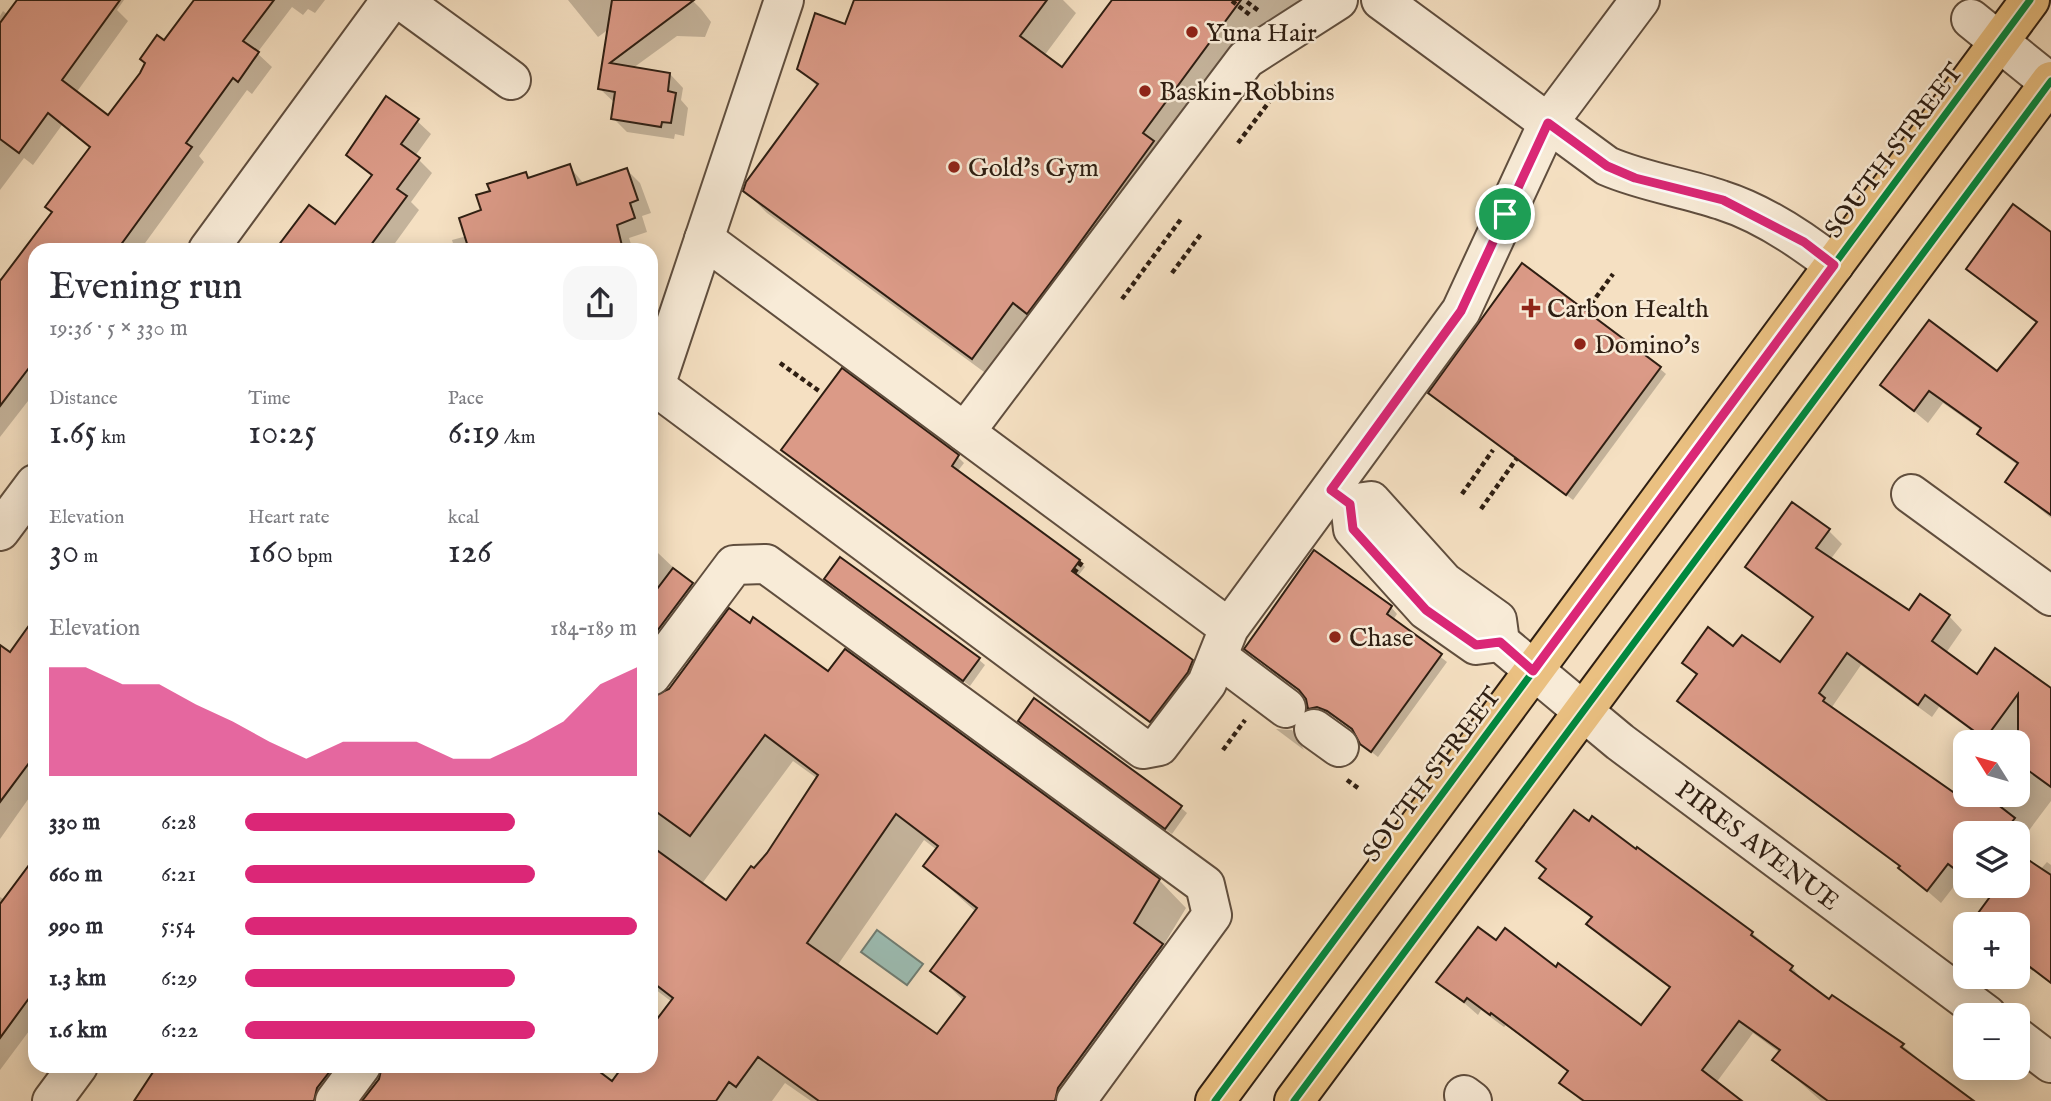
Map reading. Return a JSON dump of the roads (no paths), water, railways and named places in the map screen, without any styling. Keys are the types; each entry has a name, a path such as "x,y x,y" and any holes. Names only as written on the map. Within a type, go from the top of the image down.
{"main road":[{"name":"SOUTH STREET","path":"1214,1101 1834,265 1985,31 2030,0"},
{"path":"1294,1101 2050,82"}],"street":[{"path":"213,243 391,0"},
{"path":"401,0 511,80"},
{"path":"658,377 785,0"},
{"path":"965,432 1246,58 1338,0"},
{"path":"1381,0 1607,166 1635,178 1723,200 1804,242 1834,265"},
{"path":"658,388 1143,749 1159,746 1207,683 1223,643 1340,497 1461,311 1548,123 1640,0"},
{"path":"1985,31 2050,82"},
{"path":"704,239 965,432 1223,643 1313,728"},
{"path":"0,531 28,493"},
{"path":"1911,494 2051,596"},
{"name":"PIRES AVENUE","path":"1340,497 1353,529 1426,610 1476,645 1500,642 1582,713 1971,1003"},
{"path":"658,668 734,565 766,564 1205,885 1212,915 1076,1101"},
{"path":"2030,1047 2051,1063"},
{"path":"52,1101 73,1073"},
{"path":"335,1101 356,1073"}],"water":[{"path":"877,930 923,964 907,985 861,952"}],"place":[{"name":"Yuna Hair","path":"1192,32"},
{"name":"Baskin-Robbins","path":"1145,91"},
{"name":"Gold's Gym","path":"954,167"},
{"name":"Carbon Health","path":"1531,308"},
{"name":"Domino's","path":"1580,344"},
{"name":"Chase","path":"1335,637"}]}
